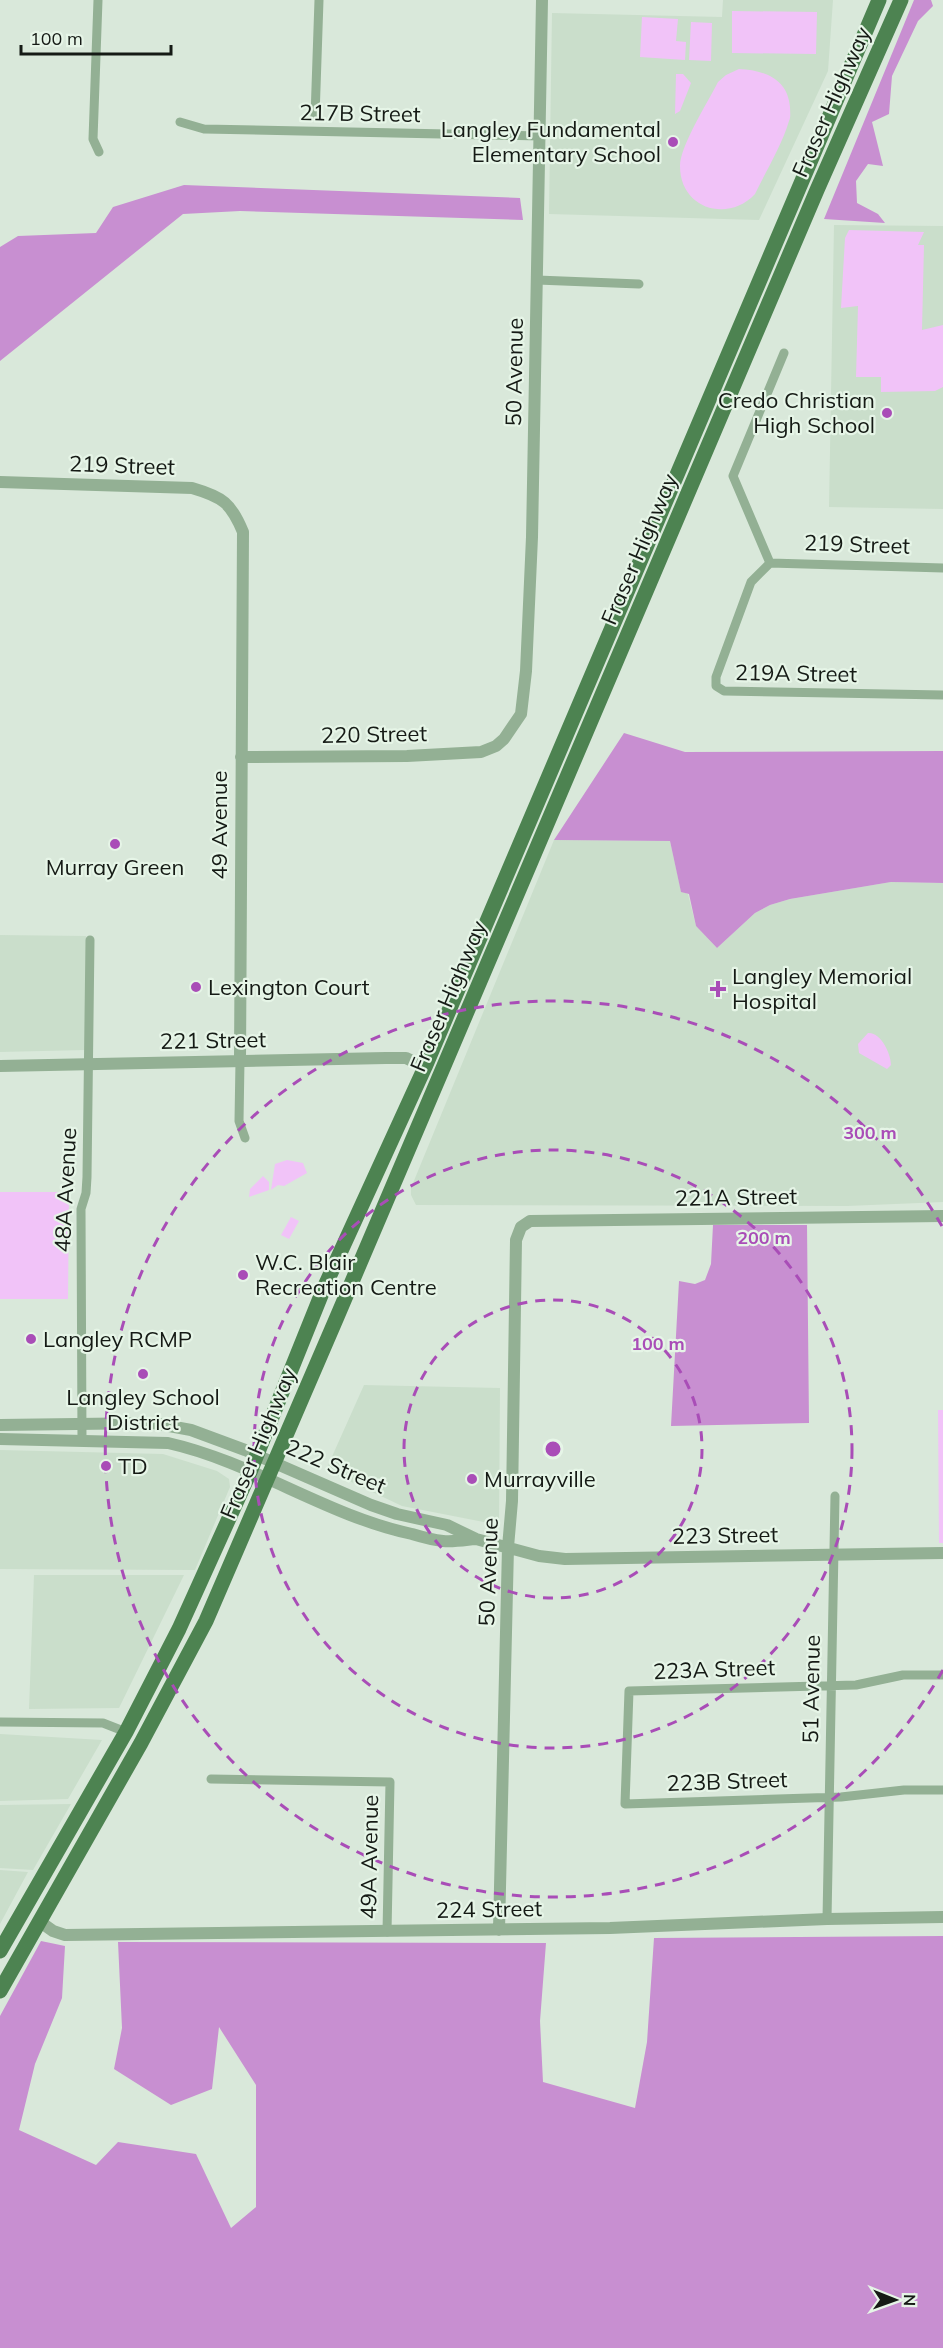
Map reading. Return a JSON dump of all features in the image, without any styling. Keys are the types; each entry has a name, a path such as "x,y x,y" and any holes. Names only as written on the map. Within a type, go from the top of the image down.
{"main road":[{"name":"Fraser Highway","path":"0,1952 126,1732 179,1629 250,1472 320,1298 425,1067 879,0"},
{"name":"Fraser Highway","path":"0,1991 141,1743 206,1621 816,190 901,0"}],"street":[{"path":"98,0 93,139 99,152"},
{"path":"315,117 319,0"},
{"name":"50 Avenue","path":"504,739 521,714 526,671 532,537 542,0"},
{"name":"217B Street","path":"180,122 204,129 540,136"},
{"path":"537,280 639,284"},
{"path":"770,563 733,476 784,353"},
{"name":"219 Street","path":"0,482 192,488 216,495 235,512"},
{"name":"49 Avenue","path":"235,512 243,532 239,1121 245,1138"},
{"name":"219 Street","path":"770,563 943,567"},
{"name":"219A Street","path":"770,563 751,582 716,677 716,686 724,692 943,695"},
{"name":"220 Street","path":"241,757 407,756 481,752 496,746 504,739"},
{"name":"48A Avenue","path":"82,1441 81,1209 86,1193 87,1177 90,940"},
{"name":"221 Street","path":"0,1066 402,1058 425,1067"},
{"name":"221A Street","path":"530,1221 943,1216"},
{"name":"50 Avenue","path":"498,1930 508,1547 512,1501 516,1240 521,1227 530,1221"},
{"name":"222 Street","path":"0,1425 82,1423 172,1425 191,1430 257,1456 371,1505 397,1514 447,1525 476,1539 508,1547"},
{"name":"222 Street","path":"0,1439 168,1443 186,1447 392,1530 442,1541 476,1539"},
{"name":"51 Avenue","path":"827,1919 835,1496"},
{"name":"223 Street","path":"508,1547 539,1556 565,1559 943,1553"},
{"name":"223A Street","path":"629,1691 856,1684 903,1675 943,1675"},
{"name":"223B Street","path":"629,1691 625,1803 829,1798 904,1790 943,1790"},
{"path":"0,1722 103,1723 126,1732"},
{"name":"49A Avenue","path":"211,1779 390,1782 387,1932"},
{"name":"224 Street","path":"39,1921 53,1931 65,1935 498,1930 943,1917"}],"shaded area":[{"name":"Langley Fundamental Elementary School","path":"723,0 833,0 828,71 759,220 549,214 552,13 722,17"},
{"path":"914,0 931,0 933,6 918,21 892,76 889,114 872,122 883,166 868,164 856,181 857,203 878,214 885,223 824,219"},
{"path":"732,11 817,12 816,54 732,53"},
{"path":"642,17 678,19 676,41 686,42 685,60 640,57"},
{"path":"691,22 712,23 711,61 689,60"},
{"path":"739,69 766,74 780,83 788,97 790,118 778,149 755,194 744,203 732,208 707,207 688,193 682,181 681,157 689,136 718,82"},
{"path":"676,74 683,74 691,83 680,111 675,114"},
{"path":"184,185 520,198 523,220 240,211 183,214 0,361 0,247 18,236 96,233 113,207"},
{"name":"Credo Christian High School","path":"834,225 943,226 943,509 829,507"},
{"path":"849,230 924,232 918,245 924,245 922,330 943,325 943,387 935,391 881,392 881,377 856,377 858,306 841,308 845,238"},
{"path":"624,733 685,752 943,751 943,883 891,882 790,899 770,905 755,913 717,948 696,926 689,894 681,892 670,841 554,840"},
{"name":"Langley Memorial Hospital","path":"554,840 670,841 681,891 688,894 696,926 717,948 755,913 770,905 790,899 891,882 943,883 943,1202 847,1206 416,1205 411,1195 411,1188"},
{"path":"0,935 86,936 85,1050 0,1052"},
{"path":"868,1033 877,1036 884,1044 891,1060 891,1065 887,1069 859,1053 858,1044"},
{"path":"287,1160 303,1163 307,1173 284,1186 278,1185 271,1190 275,1164"},
{"path":"263,1176 269,1182 269,1190 249,1197 250,1189"},
{"path":"0,1192 69,1192 68,1299 0,1299"},
{"path":"291,1217 299,1221 289,1239 281,1235"},
{"path":"713,1225 807,1225 809,1423 671,1426 679,1281 695,1284 705,1280 711,1264"},
{"path":"364,1385 500,1388 499,1525 402,1506 326,1470"},
{"path":"938,1410 943,1410 943,1543 939,1543"},
{"path":"0,1450 163,1454 217,1471 229,1479 230,1487 195,1570 0,1569"},
{"path":"34,1575 184,1575 119,1708 29,1709"},
{"path":"0,1734 102,1740 68,1799 0,1801"},
{"path":"71,1804 33,1870 0,1868 0,1805"},
{"path":"0,1870 28,1872 0,1924"},
{"path":"943,1936 943,2348 0,2348 0,2016 41,1941 65,1946 62,1998 35,2064 19,2130 96,2165 118,2142 196,2154 231,2228 256,2207 256,2085 219,2027 212,2089 171,2105 114,2069 122,2028 118,1942 546,1943 540,2021 543,2082 635,2108 647,2042 654,1938"}],"place":[{"name":"Langley Fundamental Elementary School","path":"673,142"},
{"name":"Credo Christian High School","path":"887,413"},
{"name":"Murray Green","path":"115,844"},
{"name":"Lexington Court","path":"196,987"},
{"name":"Langley Memorial Hospital","path":"718,989"},
{"name":"W.C. Blair Recreation Centre","path":"243,1275"},
{"name":"Langley RCMP","path":"31,1339"},
{"name":"Langley School District","path":"143,1374"},
{"name":"TD","path":"106,1466"},
{"name":"Murrayville","path":"472,1479"}]}
